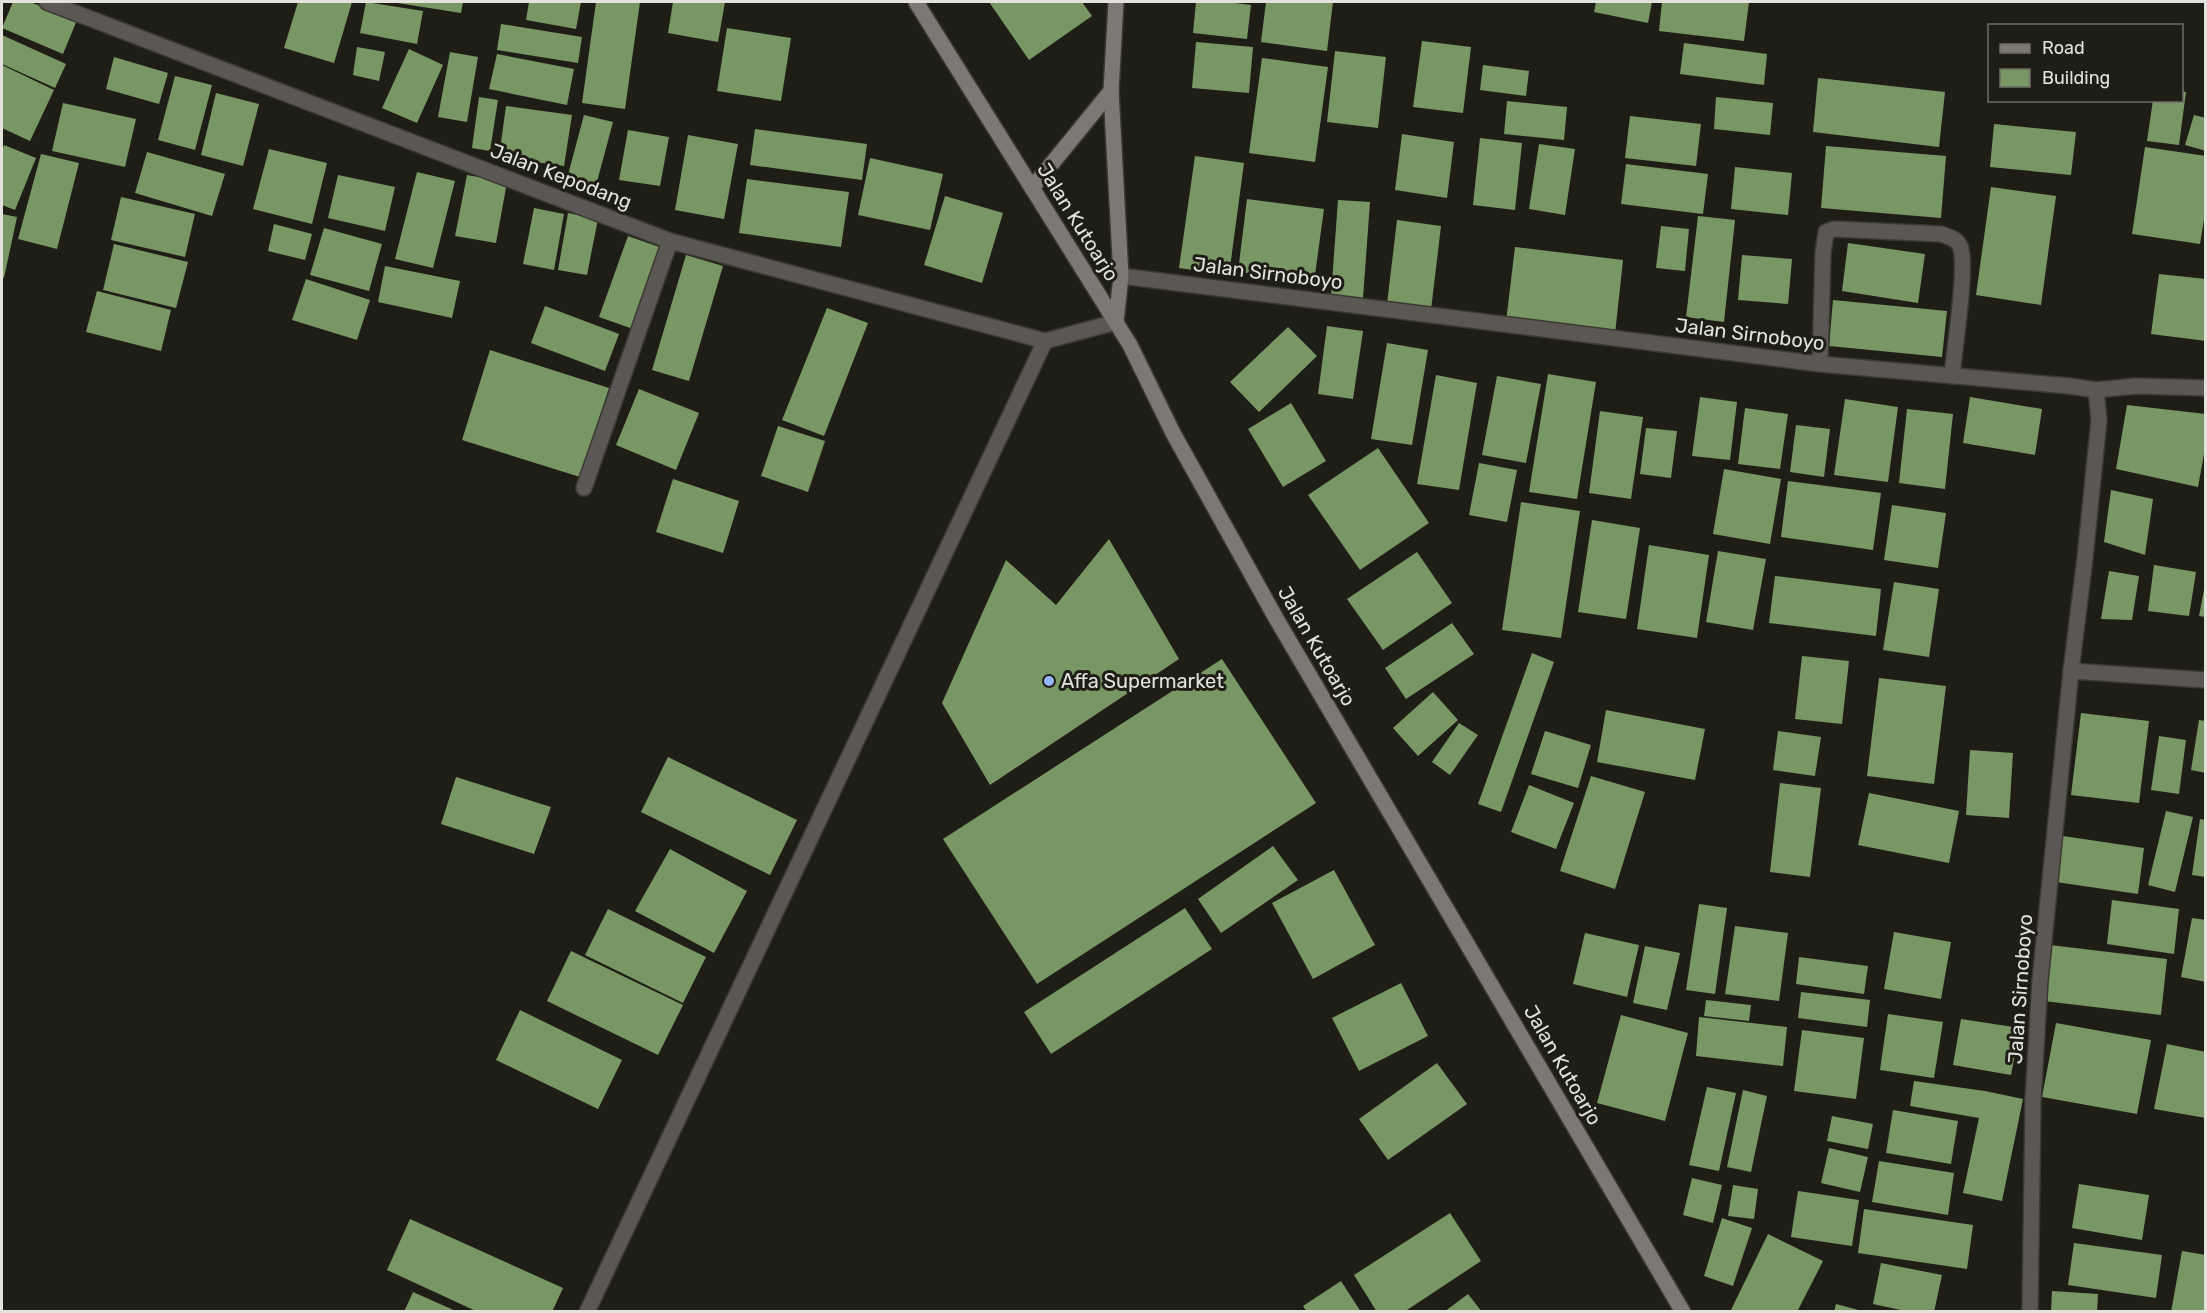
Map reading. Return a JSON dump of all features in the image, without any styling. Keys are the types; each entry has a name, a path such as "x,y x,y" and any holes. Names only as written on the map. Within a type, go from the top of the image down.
{"main road":[{"name":"Jalan Kutoarjo","path":"916,2 1130,345 1173,434 1277,620 1683,1311"},
{"path":"1116,2 1111,91 1121,276 1116,322"},
{"path":"1032,188 1111,91"}],"street":[{"name":"Jalan Kepodang","path":"47,2 670,241 1045,341 1116,322"},
{"path":"1820,364 1823,253 1826,232 1834,229 1941,234 1955,239 1962,253 1961,288 1952,376"},
{"path":"584,488 670,241"},
{"name":"Jalan Sirnoboyo","path":"1121,276 1820,364 2096,390 2099,420 2040,981 2034,1100 2030,1311"},
{"path":"587,1311 1045,341"},
{"path":"2096,390 2136,386 2205,388"},
{"path":"2071,670 2205,680"}],"building":[{"path":"13,2 30,2 77,20 63,54 2,28"},
{"path":"298,2 352,2 334,63 284,48"},
{"path":"366,2 423,11 417,44 360,33"},
{"path":"391,2 463,2 461,13"},
{"path":"529,2 581,2 576,29 526,20"},
{"path":"596,2 640,2 625,109 582,103"},
{"path":"673,2 725,2 718,42 668,33"},
{"path":"989,2 1082,2 1092,16 1029,60"},
{"path":"1196,2 1251,5 1247,39 1193,33"},
{"path":"1266,2 1333,2 1327,51 1261,42"},
{"path":"1596,2 1652,2 1648,23 1594,12"},
{"path":"1662,2 1749,2 1744,41 1659,31"},
{"path":"501,24 582,37 578,63 497,50"},
{"path":"727,28 791,38 781,101 717,91"},
{"path":"2,35 66,64 55,88 2,64"},
{"path":"1422,41 1471,47 1463,113 1413,107"},
{"path":"1196,42 1253,47 1249,93 1192,88"},
{"path":"1684,43 1767,54 1764,85 1680,74"},
{"path":"357,47 385,52 379,81 353,75"},
{"path":"409,49 443,65 417,123 382,108"},
{"path":"1335,51 1386,57 1378,128 1327,122"},
{"path":"450,52 478,57 467,122 438,117"},
{"path":"497,54 574,69 567,105 489,89"},
{"path":"114,57 168,73 159,104 106,89"},
{"path":"1262,58 1328,67 1315,162 1249,153"},
{"path":"2,65 54,90 30,141 2,128"},
{"path":"1483,65 1529,71 1526,96 1480,90"},
{"path":"175,76 212,85 195,150 158,140"},
{"path":"1818,78 1945,92 1939,147 1813,132"},
{"path":"2183,91 2186,92 2179,145 2147,141 2153,102 2183,102"},
{"path":"216,93 259,104 243,166 201,155"},
{"path":"479,97 498,100 490,151 472,148"},
{"path":"1716,97 1773,103 1770,135 1714,129"},
{"path":"1507,101 1567,107 1564,140 1504,134"},
{"path":"63,103 136,119 125,167 52,151"},
{"path":"506,106 572,115 564,166 499,157"},
{"path":"584,115 613,122 594,193 565,186"},
{"path":"2194,115 2206,118 2206,151 2185,145"},
{"path":"1630,116 1701,124 1696,166 1625,158"},
{"path":"1994,124 2076,132 2071,175 1990,167"},
{"path":"755,129 867,144 862,180 750,165"},
{"path":"628,130 669,137 660,186 619,180"},
{"path":"1402,134 1454,142 1447,198 1395,190"},
{"path":"688,135 738,144 724,219 675,210"},
{"path":"1480,138 1522,143 1515,210 1473,205"},
{"path":"1539,144 1575,149 1565,215 1529,209"},
{"path":"4,145 36,158 15,210 2,205"},
{"path":"1826,146 1946,156 1941,218 1821,208"},
{"path":"2145,147 2206,156 2206,207 2200,244 2132,234"},
{"path":"269,149 327,163 312,224 253,209"},
{"path":"147,152 225,174 212,216 135,193"},
{"path":"41,154 79,163 57,249 18,239"},
{"path":"1195,156 1244,163 1229,275 1179,268"},
{"path":"870,158 943,174 930,230 858,215"},
{"path":"1626,164 1708,174 1703,214 1621,204"},
{"path":"1735,167 1792,173 1788,215 1731,209"},
{"path":"417,172 455,181 433,268 395,259"},
{"path":"338,175 395,187 385,231 328,218"},
{"path":"467,175 507,182 496,243 455,236"},
{"path":"747,179 849,192 841,247 739,233"},
{"path":"1991,187 2056,196 2041,305 1976,295"},
{"path":"945,196 1003,213 982,283 924,265"},
{"path":"121,197 195,214 185,257 111,240"},
{"path":"1247,199 1324,209 1314,282 1238,272"},
{"path":"1338,200 1370,202 1363,298 1331,296"},
{"path":"534,208 564,214 554,270 523,264"},
{"path":"568,213 598,219 587,275 558,270"},
{"path":"2,214 17,217 4,278 2,277"},
{"path":"1698,216 1735,220 1724,322 1686,317"},
{"path":"1397,220 1441,226 1431,310 1387,304"},
{"path":"274,224 312,234 305,260 268,251"},
{"path":"1661,226 1689,229 1685,271 1656,268"},
{"path":"324,228 382,244 369,291 310,275"},
{"path":"628,236 662,248 633,329 599,317"},
{"path":"1848,243 1925,254 1918,303 1842,291"},
{"path":"114,244 188,262 176,308 103,290"},
{"path":"1515,247 1623,260 1615,334 1506,322"},
{"path":"686,255 723,266 689,381 652,370"},
{"path":"1742,255 1792,259 1788,304 1738,300"},
{"path":"385,266 460,281 452,318 378,302"},
{"path":"2159,274 2206,279 2206,341 2151,334"},
{"path":"306,279 370,300 357,340 292,320"},
{"path":"97,291 171,310 161,351 86,332"},
{"path":"1833,300 1947,311 1942,357 1829,346"},
{"path":"545,306 619,334 605,371 531,343"},
{"path":"827,308 868,323 824,436 782,420"},
{"path":"1327,326 1363,331 1353,399 1318,394"},
{"path":"1288,327 1317,356 1259,412 1230,382"},
{"path":"1387,343 1428,350 1412,445 1371,439"},
{"path":"490,350 609,388 580,477 462,440"},
{"path":"1548,374 1596,382 1577,499 1529,492"},
{"path":"1436,375 1477,383 1459,490 1417,484"},
{"path":"1497,376 1541,384 1526,463 1482,455"},
{"path":"639,389 699,413 676,470 616,445"},
{"path":"1700,397 1737,402 1730,460 1692,456"},
{"path":"1970,397 2042,409 2035,455 1963,443"},
{"path":"1845,399 1898,407 1888,482 1834,475"},
{"path":"1291,403 1326,461 1283,487 1248,429"},
{"path":"2127,405 2206,414 2206,443 2198,487 2116,469"},
{"path":"1745,408 1788,414 1780,469 1738,464"},
{"path":"1907,409 1953,414 1945,489 1899,483"},
{"path":"1600,411 1643,417 1631,499 1589,493"},
{"path":"1796,425 1830,429 1824,477 1790,472"},
{"path":"778,426 825,441 808,492 761,476"},
{"path":"1646,428 1677,431 1671,478 1640,474"},
{"path":"1378,448 1429,523 1360,570 1308,495"},
{"path":"1479,463 1517,470 1507,522 1469,515"},
{"path":"1724,469 1781,479 1770,544 1713,534"},
{"path":"673,479 739,501 723,553 656,532"},
{"path":"1788,481 1881,493 1873,550 1781,537"},
{"path":"2111,490 2153,499 2145,555 2104,542"},
{"path":"1521,502 1580,511 1561,638 1502,630"},
{"path":"1892,505 1946,513 1938,568 1884,560"},
{"path":"1592,520 1640,528 1626,619 1578,612"},
{"name":"Affa Supermarket","path":"1109,539 1179,659 990,785 942,703 1006,560 1056,605"},
{"path":"1649,545 1709,555 1697,638 1637,629"},
{"path":"1718,551 1766,559 1753,630 1706,622"},
{"path":"1417,552 1452,603 1383,650 1347,599"},
{"path":"2154,565 2196,572 2189,616 2148,611"},
{"path":"2109,571 2139,576 2132,620 2101,619"},
{"path":"1775,576 1881,589 1876,636 1769,623"},
{"path":"1894,582 1939,589 1929,657 1883,650"},
{"path":"2204,590 2206,590 2206,617 2199,616"},
{"path":"1452,623 1474,654 1406,699 1385,668"},
{"path":"1532,653 1554,662 1501,812 1478,804"},
{"path":"1802,656 1849,661 1842,724 1795,719"},
{"path":"1222,659 1316,803 1037,984 943,839"},
{"path":"1879,678 1946,686 1934,784 1867,776"},
{"path":"1433,692 1458,720 1418,756 1393,728"},
{"path":"1606,710 1705,729 1695,780 1597,762"},
{"path":"2081,713 2149,721 2139,803 2071,795"},
{"path":"2199,720 2206,721 2206,773 2191,770"},
{"path":"1459,723 1478,735 1450,775 1432,762"},
{"path":"1545,731 1591,745 1578,788 1531,774"},
{"path":"1778,731 1821,737 1815,776 1773,770"},
{"path":"2159,736 2186,740 2179,794 2151,790"},
{"path":"1970,750 2013,753 2009,818 1966,815"},
{"path":"668,757 797,820 770,875 641,812"},
{"path":"1591,776 1645,792 1615,889 1560,871"},
{"path":"456,777 551,807 534,854 441,824"},
{"path":"1780,783 1821,788 1810,877 1770,872"},
{"path":"1529,785 1574,803 1556,849 1511,832"},
{"path":"1869,793 1959,811 1949,863 1858,845"},
{"path":"2166,811 2193,817 2175,892 2148,885"},
{"path":"2200,819 2206,820 2206,877 2192,875"},
{"path":"2063,836 2144,848 2138,894 2056,882"},
{"path":"1273,846 1298,880 1221,933 1198,899"},
{"path":"670,849 747,891 714,953 635,911"},
{"path":"1334,870 1375,945 1313,979 1272,903"},
{"path":"2112,900 2179,909 2174,954 2107,944"},
{"path":"1699,904 1727,908 1715,994 1686,990"},
{"path":"1185,908 1212,949 1051,1054 1024,1012"},
{"path":"608,909 706,957 683,1003 585,955"},
{"path":"2192,918 2206,920 2206,982 2181,977"},
{"path":"1735,926 1788,933 1779,1001 1725,994"},
{"path":"1894,932 1951,942 1941,999 1884,989"},
{"path":"1585,933 1639,945 1627,997 1573,984"},
{"path":"2050,945 2167,959 2161,1015 2044,1001"},
{"path":"1645,946 1680,953 1667,1010 1633,1003"},
{"path":"571,951 683,1005 658,1055 547,1001"},
{"path":"1799,957 1868,966 1864,994 1796,984"},
{"path":"1401,983 1428,1036 1359,1071 1332,1018"},
{"path":"1801,992 1870,1000 1867,1027 1798,1018"},
{"path":"1706,1000 1751,1005 1749,1021 1704,1016"},
{"path":"520,1010 622,1060 598,1109 496,1060"},
{"path":"1888,1014 1943,1022 1934,1078 1880,1070"},
{"path":"1621,1015 1688,1033 1665,1121 1597,1103"},
{"path":"1699,1017 1787,1027 1783,1066 1696,1056"},
{"path":"1961,1019 2020,1028 2011,1075 1953,1065"},
{"path":"2056,1023 2151,1040 2137,1114 2042,1097"},
{"path":"1802,1030 1864,1038 1856,1099 1794,1091"},
{"path":"2167,1044 2206,1052 2206,1118 2154,1109"},
{"path":"1437,1063 1467,1104 1388,1160 1359,1119"},
{"path":"1914,1081 2023,1099 2002,1201 1963,1193 1979,1118 1910,1106"},
{"path":"1707,1087 1736,1093 1719,1171 1689,1165"},
{"path":"1743,1090 1767,1096 1751,1172 1727,1167"},
{"path":"1893,1110 1958,1121 1951,1164 1886,1153"},
{"path":"1832,1116 1873,1124 1868,1149 1827,1141"},
{"path":"1829,1148 1868,1157 1860,1192 1821,1183"},
{"path":"1879,1161 1954,1173 1948,1215 1872,1202"},
{"path":"1692,1178 1722,1185 1713,1223 1683,1215"},
{"path":"2079,1184 2149,1195 2142,1240 2072,1228"},
{"path":"1733,1185 1758,1189 1754,1219 1728,1216"},
{"path":"1798,1191 1859,1200 1852,1246 1791,1237"},
{"path":"1864,1209 1973,1225 1967,1269 1858,1253"},
{"path":"1450,1213 1481,1261 1404,1312 1377,1312 1354,1275"},
{"path":"1722,1218 1752,1228 1733,1286 1704,1276"},
{"path":"410,1219 563,1288 552,1312 478,1312 387,1270"},
{"path":"1768,1234 1823,1261 1797,1312 1730,1312"},
{"path":"2074,1243 2162,1255 2156,1298 2068,1285"},
{"path":"2182,1251 2206,1255 2206,1312 2171,1312"},
{"path":"1881,1263 1942,1275 1934,1312 1910,1312 1873,1304"},
{"path":"1341,1281 1361,1312 1307,1312 1303,1306"},
{"path":"2052,1291 2098,1294 2097,1312 2051,1312"},
{"path":"413,1292 458,1312 404,1312"},
{"path":"1468,1294 1482,1312 1444,1312"},
{"path":"1836,1304 1862,1311 1834,1312"}],"place":[{"name":"Affa Supermarket","path":"1049,681"}]}
